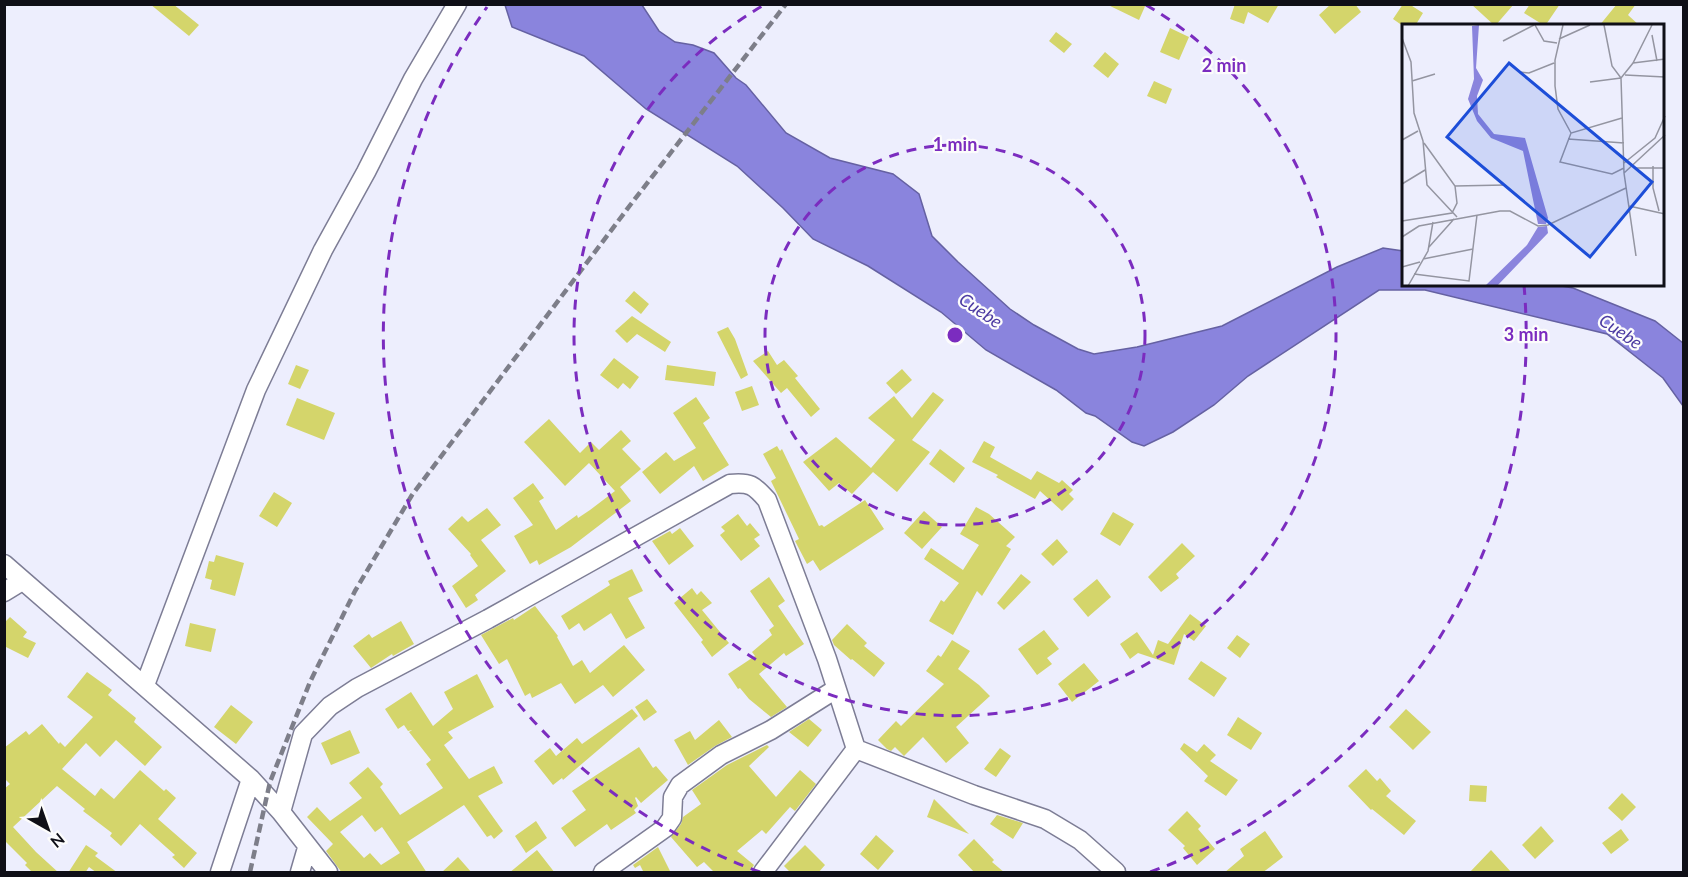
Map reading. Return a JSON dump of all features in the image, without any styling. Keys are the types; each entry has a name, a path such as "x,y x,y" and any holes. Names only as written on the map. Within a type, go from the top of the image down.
{"street":[{"path":"145,685 256,390 323,250 413,79 457,4"},
{"path":"281,812 303,734 330,706 357,688 730,484 745,483 757,488 767,500 856,749"},
{"path":"4,564 251,779 281,812 328,873"},
{"path":"4,592 22,581"},
{"path":"603,873 664,828 672,818 674,797 680,785 721,755 771,730 836,688"},
{"path":"763,873 856,749"},
{"path":"856,749 974,795 1045,819 1080,840 1116,873"},
{"path":"218,870 251,779"},
{"path":"300,873 307,848"}],"water":[{"name":"Cuebe","path":"505,5 642,5 659,31 675,42 693,45 714,53 736,78 746,85 786,133 830,158 893,174 919,194 932,236 958,262 1010,309 1078,349 1094,354 1137,347 1222,326 1337,267 1383,248 1402,251 1402,286 1562,286 1573,288 1655,321 1683,343 1683,406 1663,378 1607,334 1425,290 1379,290 1248,376 1214,405 1173,432 1144,446 1132,442 1095,416 1086,413 1056,390 986,350 941,312 868,266 813,239 737,166 646,109 584,56 512,27"}],"building":[{"path":"150,4 173,4 199,25 189,36"},
{"path":"1106,4 1146,4 1139,20"},
{"path":"1235,4 1279,4 1268,23 1248,12 1244,24 1230,19"},
{"path":"1331,4 1355,4 1361,12 1335,34 1319,15"},
{"path":"1403,4 1409,4 1423,13 1416,24 1402,25 1393,19"},
{"path":"1471,4 1514,4 1497,24 1493,24"},
{"path":"1530,4 1560,4 1546,24 1542,24 1524,13"},
{"path":"1617,4 1636,4 1628,15 1638,24 1601,24"},
{"path":"1170,28 1189,37 1179,60 1160,52"},
{"path":"1056,32 1072,44 1064,53 1049,41"},
{"path":"1105,52 1119,64 1108,78 1093,66"},
{"path":"1154,81 1172,89 1166,104 1147,96"},
{"path":"634,291 649,304 641,314 625,301"},
{"path":"632,316 671,342 665,352 637,334 627,343 615,331"},
{"path":"728,327 735,339 748,375 741,379 717,332"},
{"path":"768,351 777,365 784,360 798,376 795,378 820,409 811,417 787,388 781,393 753,361"},
{"path":"614,358 639,377 630,389 623,383 618,389 600,375"},
{"path":"296,365 309,370 300,389 288,384"},
{"path":"667,365 716,372 714,386 665,380"},
{"path":"902,369 912,380 896,394 886,383"},
{"path":"752,386 759,405 742,411 735,392"},
{"path":"933,392 944,400 912,440 930,452 897,492 873,472 852,494 839,483 829,491 803,462 836,437 871,468 895,440 868,418 894,396 912,418"},
{"path":"696,397 710,418 703,423 729,465 703,481 694,466 660,494 642,472 666,452 674,461 696,448 673,413"},
{"path":"297,398 335,413 324,440 286,425"},
{"path":"549,419 580,453 591,442 599,450 621,430 631,441 622,449 641,469 620,487 631,501 571,547 539,565 537,560 530,564 514,536 533,525 513,498 533,483 544,498 539,501 556,530 577,515 578,518 615,491 589,463 565,486 524,442"},
{"path":"984,441 995,447 990,457 1031,480 1037,471 1059,483 1062,480 1073,490 1069,494 1074,499 1062,511 1040,491 1035,499 996,477 998,475 972,462"},
{"path":"777,446 780,451 782,449 819,526 824,527 865,500 884,529 820,571 813,560 807,564 795,541 799,539 771,481 776,478 763,454"},
{"path":"940,449 965,468 954,483 929,464"},
{"path":"274,492 292,503 277,527 259,516"},
{"path":"976,507 989,514 1015,537 1006,546 1011,549 982,596 977,591 953,635 929,621 941,600 944,602 959,583 924,559 931,548 963,570 979,545 960,534"},
{"path":"487,508 501,525 481,540 506,571 475,595 478,600 466,608 452,586 478,566 471,554 448,529 462,516 468,522"},
{"path":"924,511 942,527 922,549 904,533"},
{"path":"1113,512 1134,524 1120,546 1100,534"},
{"path":"738,514 747,526 750,523 760,535 754,539 760,546 741,561 720,535 725,531 721,527"},
{"path":"680,528 694,546 669,565 652,541 670,531 672,534"},
{"path":"1057,539 1068,552 1053,566 1041,554"},
{"path":"1182,543 1195,556 1176,574 1179,578 1161,592 1148,577"},
{"path":"216,555 244,563 235,596 210,589 212,580 205,578 209,561 214,562"},
{"path":"632,569 643,591 628,598 645,628 626,639 611,613 584,631 579,623 569,630 561,616 610,585 608,581"},
{"path":"1021,574 1031,582 1004,610 997,603"},
{"path":"769,577 785,601 778,606 804,644 786,656 784,653 759,674 787,707 771,717 749,699 740,688 738,689 728,674 755,656 752,652 772,635 769,630 774,626 750,591"},
{"path":"1097,579 1111,597 1088,617 1073,599"},
{"path":"692,588 697,595 701,591 712,603 702,610 729,643 712,657 701,642 703,640 674,603"},
{"path":"535,606 558,636 573,666 582,660 590,673 624,645 645,670 613,697 603,685 575,704 561,683 532,698 530,693 525,696 507,659 499,664 481,635 513,618 514,620"},
{"path":"1190,614 1206,626 1194,641 1184,634 1174,665 1138,653 1130,659 1120,644 1137,632 1153,655 1158,640 1168,644"},
{"path":"10,617 27,632 23,637 36,643 28,658 4,646 4,623"},
{"path":"401,621 414,644 393,656 392,654 371,668 353,646 369,634 372,638"},
{"path":"190,623 216,629 211,652 185,646"},
{"path":"847,624 867,643 864,646 885,663 874,677 834,645 832,640"},
{"path":"1044,630 1059,649 1047,658 1052,664 1037,675 1018,649"},
{"path":"1237,635 1250,644 1240,658 1227,648"},
{"path":"952,640 970,651 958,669 990,696 956,727 969,743 946,763 923,737 904,756 895,747 891,751 887,749 878,740 896,721 901,726 944,684 926,671 938,655 941,657"},
{"path":"1201,661 1227,678 1214,697 1188,679"},
{"path":"1084,663 1099,681 1072,702 1058,684"},
{"path":"87,672 112,690 108,695 136,718 134,722 162,747 145,766 116,740 100,757 86,743 62,769 95,796 101,788 114,799 140,770 164,791 166,789 176,798 158,819 197,853 184,868 172,857 175,855 140,824 121,846 110,836 112,833 83,811 85,809 57,786 13,827 59,873 33,873 25,865 27,863 4,840 4,789 10,784 4,778 4,748 26,731 29,735 42,724 59,744 60,742 65,747 93,717 67,697"},
{"path":"477,674 494,707 448,732 453,738 444,745 469,779 494,766 503,783 478,796 503,831 494,839 491,835 487,837 464,805 407,842 427,873 342,873 326,851 333,844 307,817 317,807 330,821 362,798 349,783 368,767 383,784 380,787 400,815 443,788 426,764 431,760 409,732 412,730 408,731 404,725 398,729 385,709 411,692 433,726 453,709 444,692","holes":["362,815 375,832 382,827 400,853 381,865 370,853 364,858 340,832"]},
{"path":"647,699 657,712 644,721 635,707"},
{"path":"231,705 253,722 236,744 214,727"},
{"path":"632,709 638,716 563,780 562,778 553,785 534,761 550,748 556,756 577,738 582,744"},
{"path":"1406,709 1431,732 1413,750 1389,727"},
{"path":"1238,717 1262,733 1251,750 1227,735"},
{"path":"809,719 822,730 808,747 789,732"},
{"path":"719,720 732,737 688,765 674,740 690,731 695,740"},
{"path":"350,730 360,753 331,765 321,743"},
{"path":"1184,743 1197,752 1204,744 1216,755 1210,761 1238,780 1226,796 1204,781 1208,776 1180,749"},
{"path":"767,745 769,747 749,766 776,797 800,770 816,784 795,811 790,807 766,834 762,830 737,851 754,865 749,873 715,873 704,862 697,867 671,837 681,824 683,817 701,804 692,790 727,765"},
{"path":"639,747 653,768 656,766 668,780 641,803 635,798 638,806 634,810 636,813 611,830 607,824 575,847 561,828 586,810 572,791"},
{"path":"1000,748 1011,756 996,777 984,769"},
{"path":"1366,769 1377,781 1380,778 1391,791 1386,796 1416,821 1404,835 1371,810 1348,786"},
{"path":"1470,785 1487,786 1486,802 1469,801"},
{"path":"1622,793 1636,807 1622,821 1608,808"},
{"path":"934,799 969,834 927,817"},
{"path":"1187,811 1201,826 1198,829 1215,849 1197,865 1183,848 1185,846 1168,830"},
{"path":"997,815 1023,823 1013,839 990,824"},
{"path":"536,821 547,838 526,853 515,836"},
{"path":"1541,826 1554,841 1535,859 1522,845"},
{"path":"1621,829 1629,840 1611,854 1602,843"},
{"path":"1265,831 1283,857 1262,873 1224,873 1244,856 1240,849"},
{"path":"876,835 894,851 878,870 860,854"},
{"path":"974,839 994,860 992,862 1005,873 975,873 958,855"},
{"path":"86,845 98,853 95,856 118,873 97,873 89,867 85,873 68,873"},
{"path":"805,845 825,865 818,873 791,873 784,866"},
{"path":"658,847 671,873 644,873 640,865 635,868 633,865"},
{"path":"537,850 555,873 509,873"},
{"path":"1491,850 1512,873 1469,873"},
{"path":"458,857 472,873 441,873"}],"railway":[{"path":"250,872 270,782 310,682 355,591 412,495 631,204 786,4"}]}
